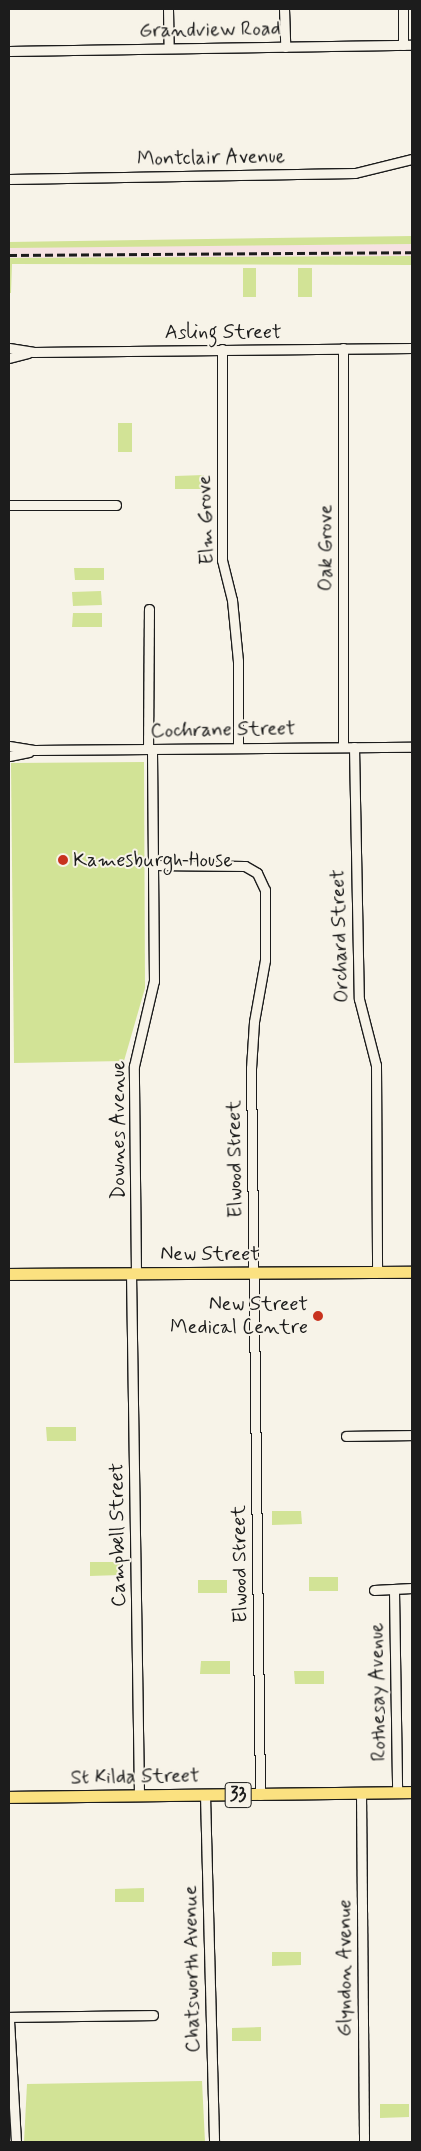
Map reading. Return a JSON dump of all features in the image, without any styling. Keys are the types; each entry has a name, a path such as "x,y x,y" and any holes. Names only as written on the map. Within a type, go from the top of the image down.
{"main road":[{"name":"New Street","path":"9,1274 412,1272"},
{"name":"St Kilda Street","path":"9,1797 412,1792"}],"street":[{"path":"168,9 169,48"},
{"path":"284,9 285,47"},
{"path":"403,9 408,45"},
{"name":"Grandview Road","path":"9,51 408,45"},
{"name":"Montclair Avenue","path":"9,179 364,173 412,159"},
{"name":"Asling Street","path":"9,348 33,352 412,348"},
{"name":"Oak Grove","path":"343,348 343,747"},
{"name":"Elm Grove","path":"222,349 221,548 232,600 238,661 238,748"},
{"name":"Asling Street","path":"9,358 33,352"},
{"path":"9,505 116,505"},
{"name":"Downes Avenue","path":"133,1273 134,1066 154,981 149,609"},
{"name":"Cochrane Street","path":"9,746 34,750 412,747"},
{"name":"Orchard Street","path":"354,747 358,999 376,1065 377,1272"},
{"name":"Cochrane Street","path":"9,756 34,750"},
{"name":"Elwood Street","path":"152,865 239,865 253,870 264,883 265,960 254,1022 251,1068 260,1794"},
{"name":"Campbell Street","path":"133,1273 139,1796"},
{"path":"346,1436 412,1435"},
{"name":"Rothesay Avenue","path":"374,1590 394,1591 412,1588"},
{"name":"Rothesay Avenue","path":"394,1591 397,1793"},
{"name":"Glyndon Avenue","path":"361,1793 364,2142"},
{"name":"Chatsworth Avenue","path":"205,1795 214,2142"},
{"path":"16,2142 11,2086 9,2018 153,2015"}],"shaded area":[{"path":"412,244 412,256 9,258 9,248 25,247"}],"green space":[{"path":"412,236 412,244 9,248 9,242"},
{"path":"412,256 412,265 12,264 11,293 9,293 9,258"},
{"path":"243,268 256,268 256,297 243,297"},
{"path":"298,268 312,268 312,297 298,297"},
{"path":"118,423 132,423 132,452 118,452"},
{"path":"204,475 204,489 175,489 175,476"},
{"path":"74,568 104,568 104,580 75,580"},
{"path":"101,591 102,605 73,606 72,592"},
{"path":"73,613 102,613 102,627 72,627"},
{"path":"144,762 145,988 124,1061 14,1063 11,763"},
{"path":"46,1427 76,1427 76,1441 47,1441"},
{"path":"272,1511 301,1511 302,1524 272,1525"},
{"path":"90,1562 120,1562 120,1575 90,1576"},
{"path":"309,1577 338,1577 338,1591 309,1591"},
{"path":"198,1580 227,1580 227,1593 198,1593"},
{"path":"201,1661 230,1661 230,1674 200,1674"},
{"path":"294,1671 324,1671 324,1684 295,1684"},
{"path":"144,1888 144,1902 115,1902 115,1889"},
{"path":"272,1952 301,1952 301,1965 272,1966"},
{"path":"261,2027 261,2041 232,2041 232,2028"},
{"path":"202,2081 205,2142 24,2142 27,2084"},
{"path":"380,2104 409,2104 409,2117 380,2118"}],"railway":[{"path":"9,255 412,252"}],"place":[{"name":"Kamesburgh House","path":"63,860"},
{"name":"New Street Medical Centre","path":"318,1316"}]}
